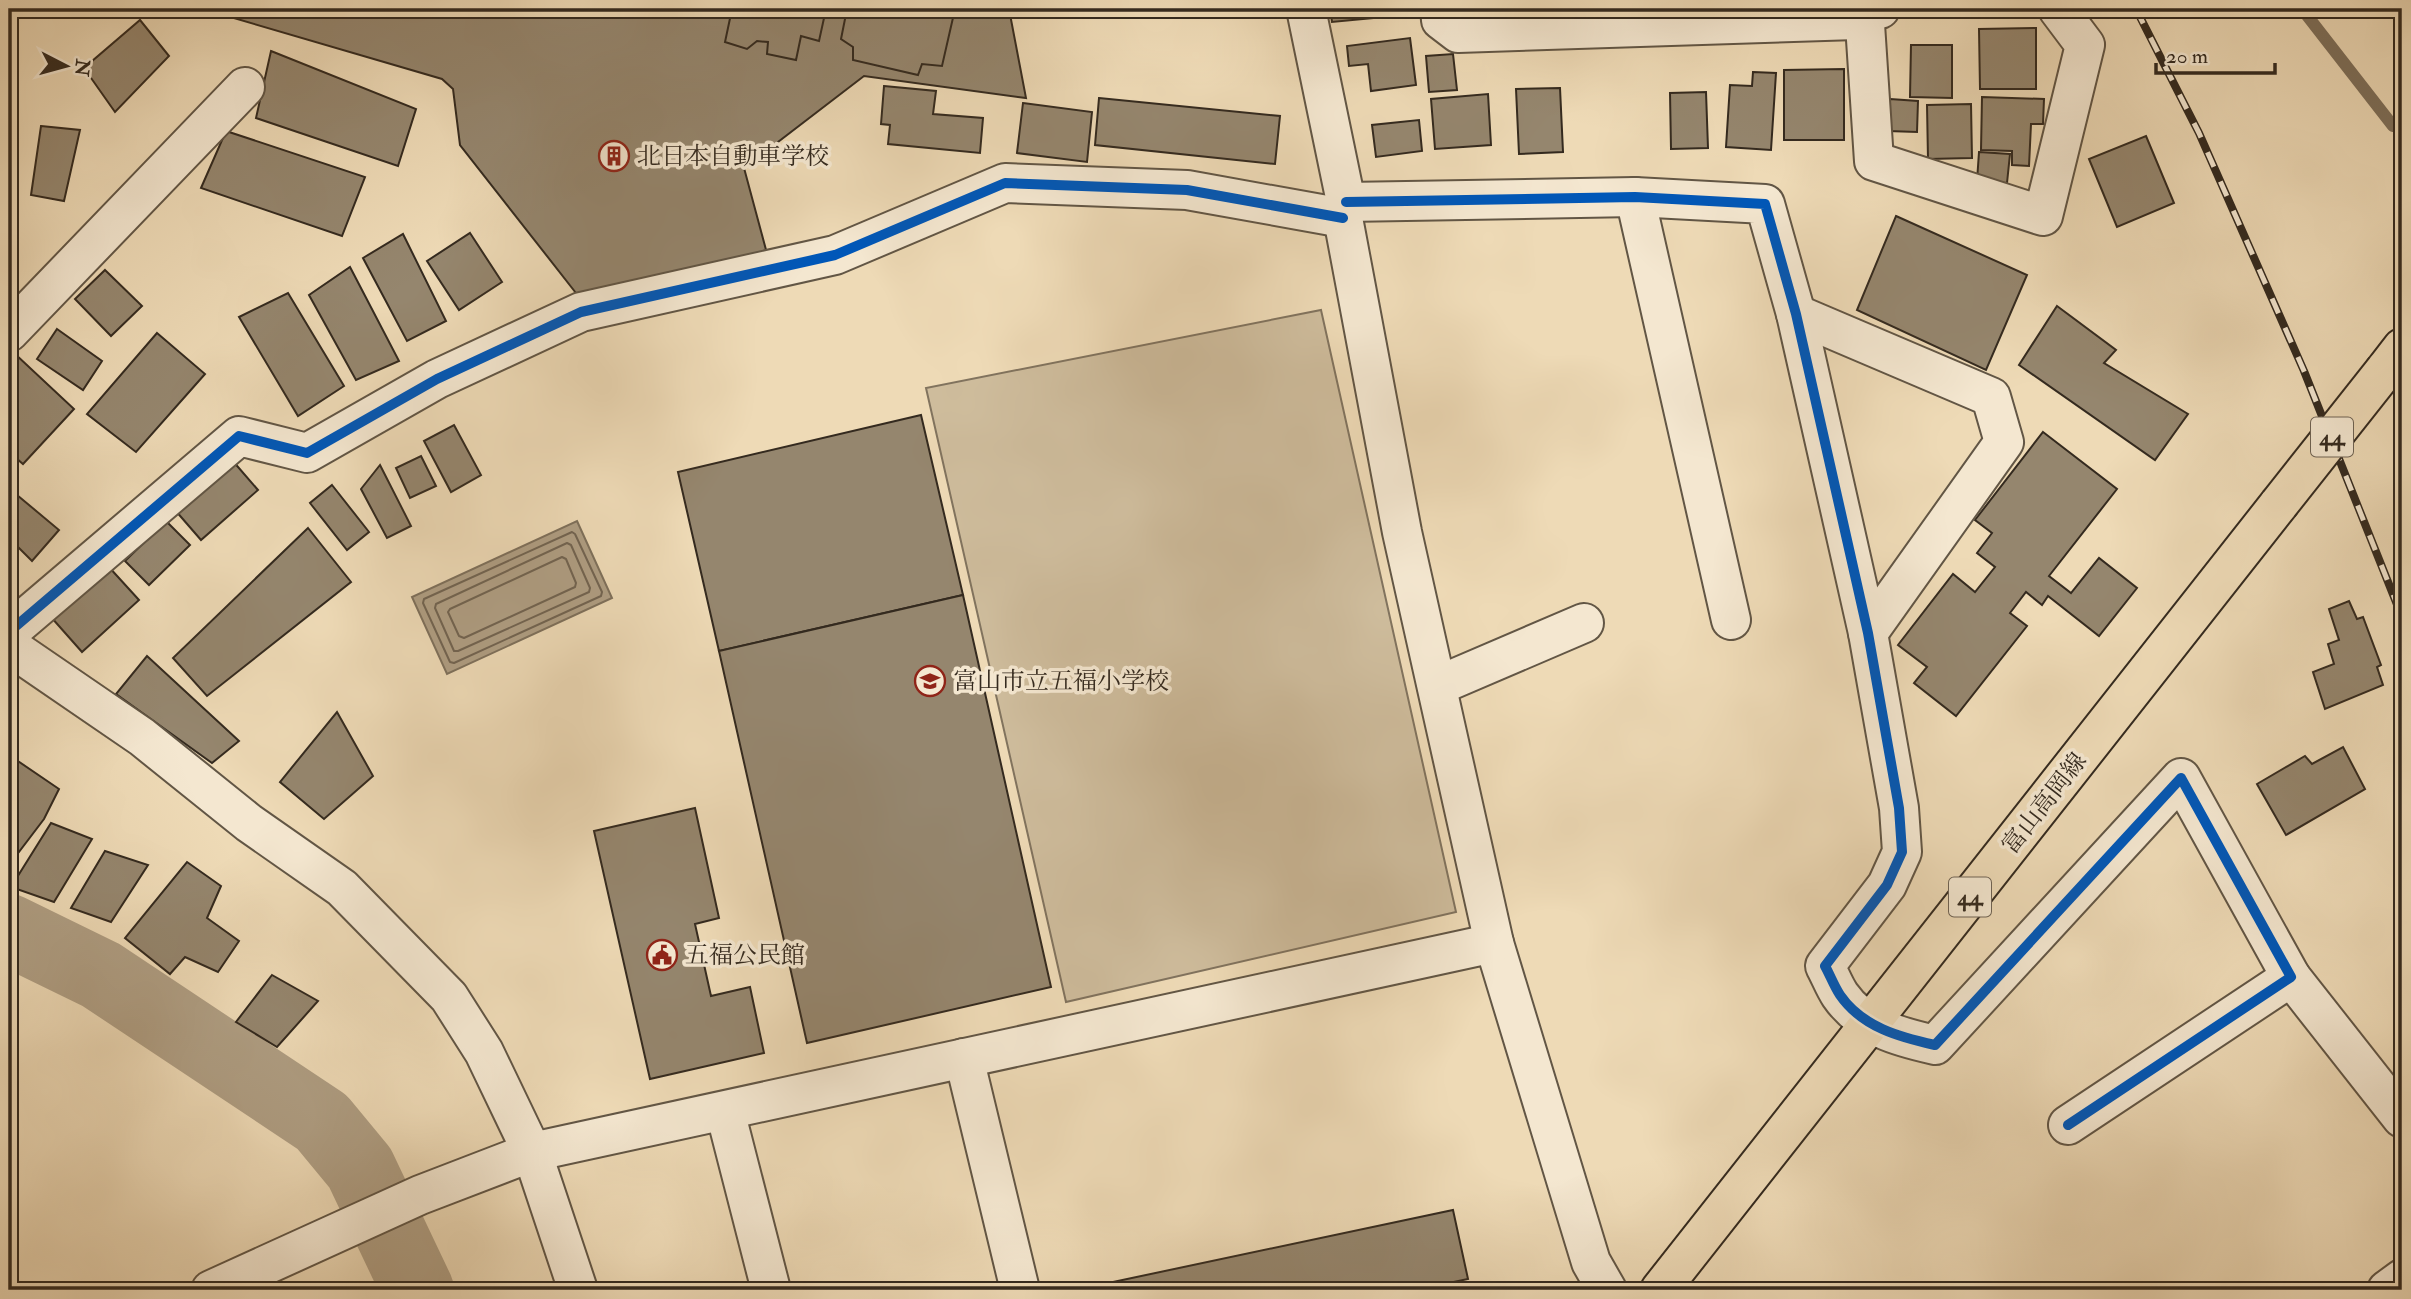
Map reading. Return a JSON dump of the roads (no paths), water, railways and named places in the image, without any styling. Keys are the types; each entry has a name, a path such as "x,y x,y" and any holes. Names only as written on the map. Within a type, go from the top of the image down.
{"main road":[{"name":"富山高岡線","path":"1660,1290 2393,359"}],"street":[{"path":"1306,9 1402,532 1494,943 1591,1262 1607,1290"},
{"path":"1440,9 1441,20 1458,33 1856,20 1869,10"},
{"path":"1869,10 1874,161 2043,216 2085,45 2058,9"},
{"path":"9,332 245,87"},
{"path":"9,632 239,436 307,453 437,379 581,312 835,255 1005,183 1187,190 1345,210 1635,197 1765,204 1796,314 1868,633 1899,808 1902,852 1887,885 1825,966 1841,996 1870,1024 1905,1039 1935,1045 2181,778 2291,977 2402,1118"},
{"path":"1635,197 1731,620"},
{"path":"1796,314 1991,397 2004,442 1868,633"},
{"path":"1437,686 1584,623"},
{"path":"9,646 142,737 249,822 342,888 449,997 484,1052 532,1152 578,1290"},
{"path":"211,1290 420,1195 532,1152 1494,943"},
{"path":"2068,1125 2291,977"},
{"path":"964,1058 1020,1290"},
{"path":"724,1111 771,1290"},
{"path":"2388,1290 2402,1279"}],"water":[{"path":"577,521 612,598 447,674 412,597"}],"waterway":[{"path":"2302,9 2393,126"},
{"path":"9,930 101,975 322,1122 360,1168 418,1290"}],"railway":[{"path":"2136,9 2199,133 2304,371 2402,617"}],"place":[{"name":"北日本自動車学校","path":"614,156"},
{"name":"富山市立五福小学校","path":"930,681"},
{"name":"五福公民館","path":"662,955"}]}
